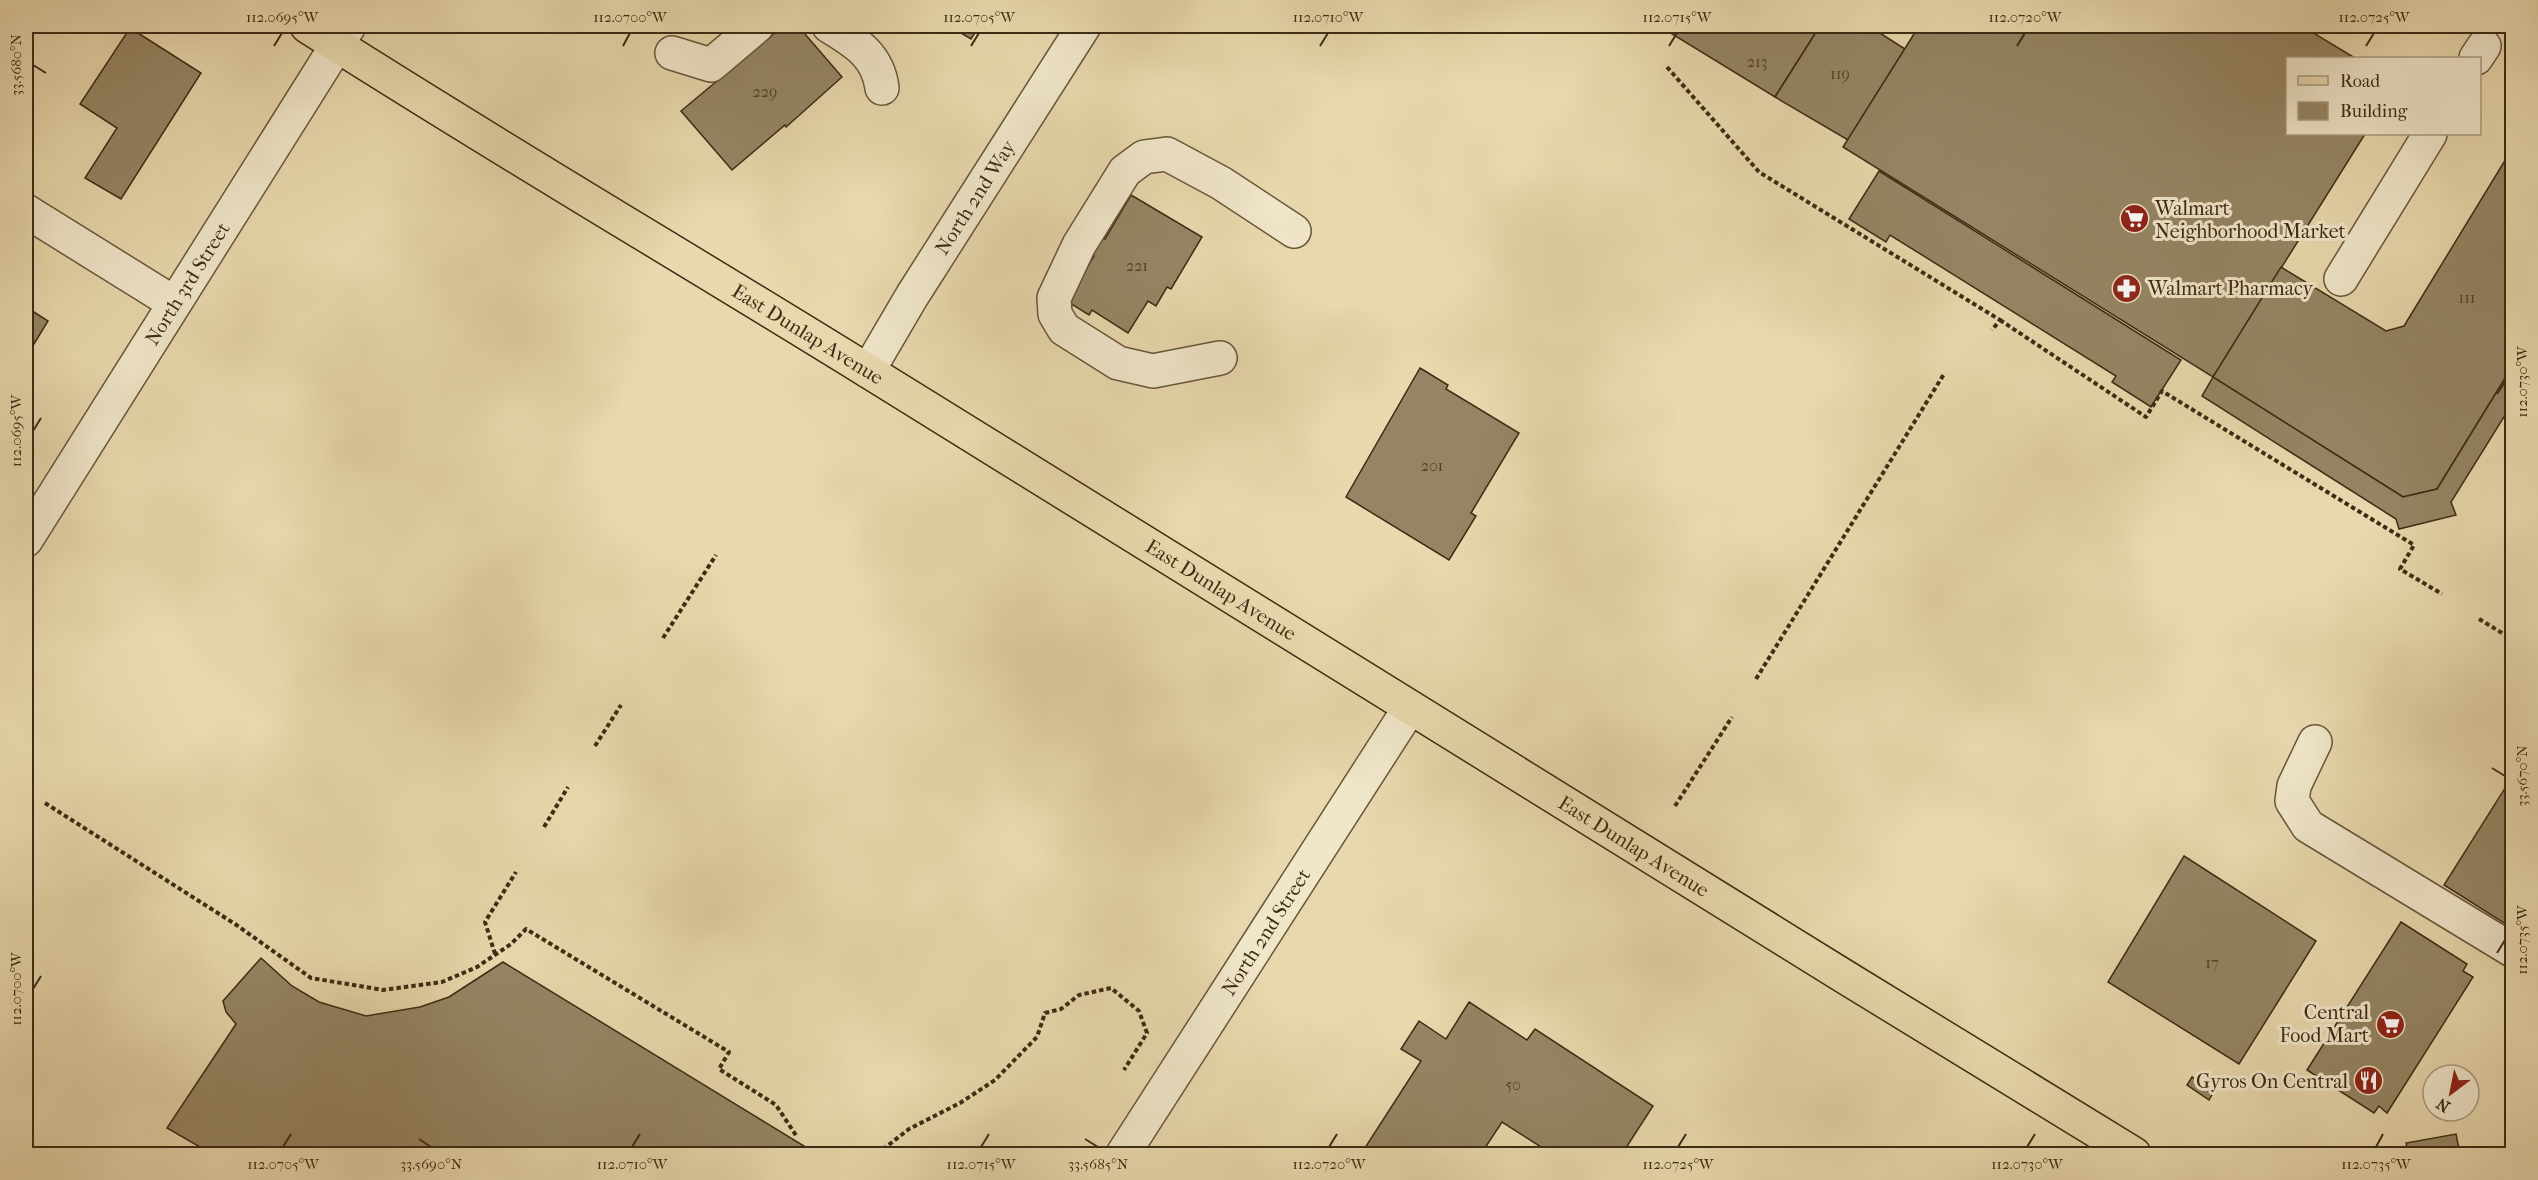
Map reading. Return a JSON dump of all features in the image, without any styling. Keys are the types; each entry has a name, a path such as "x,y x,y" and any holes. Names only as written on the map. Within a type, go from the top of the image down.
{"main road":[{"name":"East Dunlap Avenue","path":"307,26 343,35 868,371 1409,709 2134,1155"}],"street":[{"path":"672,53 711,65 757,26"},
{"path":"830,26 864,47 880,73 882,88"},
{"name":"North 2nd Way","path":"868,371 912,296 1084,26"},
{"name":"North 3rd Street","path":"26,540 343,35"},
{"path":"2341,279 2429,135"},
{"path":"1220,358 1153,371 1118,363 1064,329 1055,314 1054,298 1079,245 1125,171 1144,157 1167,154 1221,183 1294,231"},
{"path":"26,211 174,303"},
{"name":"North 2nd Street","path":"1123,1155 1409,709"},
{"path":"2315,742 2294,786 2292,801 2308,826 2512,950"}],"path":[{"path":"1667,67 1759,172 2000,320 2145,417 2162,391 2414,545 2400,569 2442,594"},
{"path":"1992,330 2000,320"},
{"path":"1756,679 1944,374"},
{"path":"663,638 716,555"},
{"path":"2479,618 2512,639"},
{"path":"595,746 621,705"},
{"path":"1676,806 1732,717"},
{"path":"544,827 568,787"},
{"path":"45,803 235,924 311,978 383,990 442,982 477,967 526,929 729,1052 719,1069 776,1105 797,1137"},
{"path":"495,955 485,922 516,872"},
{"path":"877,1155 909,1129 960,1103 995,1080 1037,1037 1045,1013 1061,1009 1079,995 1111,988 1139,1011 1147,1034 1124,1070"}],"building":[{"path":"783,26 798,26 842,77 786,127 785,125 732,170 681,111"},
{"path":"949,26 979,26 971,39"},
{"path":"1659,26 1820,26 1775,97"},
{"path":"1820,26 1869,26 1905,49 1848,140 1775,97"},
{"name":"Walmart Neighborhood Market","path":"1919,26 2302,26 2353,57 2286,57 2286,135 2364,135 2213,377 1843,147"},
{"path":"130,28 201,73 121,199 85,178 117,128 80,104"},
{"path":"2512,149 2512,367 2437,489 2403,497 2213,377 2281,267 2386,331 2404,326"},
{"path":"1879,171 2181,360 2151,407 2112,382 2116,376 1890,235 1886,242 1849,219"},
{"path":"1131,195 1202,237 1171,289 1167,287 1156,306 1148,301 1128,333 1092,310 1089,315 1065,300 1084,263 1088,266 1094,256 1087,252 1098,235 1105,239"},
{"path":"26,307 48,321 26,357"},
{"path":"2512,367 2512,404 2451,502 2456,515 2399,529 2396,519 2202,396 2213,377 2403,497 2437,489"},
{"path":"1420,368 1448,385 1446,389 1519,433 1471,513 1476,516 1449,560 1346,497"},
{"path":"2512,777 2512,928 2444,885"},
{"path":"2184,856 2316,941 2239,1064 2108,982"},
{"name":"Central Food Mart","path":"2401,922 2467,964 2463,971 2473,977 2387,1113 2379,1106 2374,1113 2307,1070"},
{"path":"261,958 292,986 319,1002 366,1016 420,1007 449,997 503,962 817,1154 212,1154 167,1128 236,1024 226,1012 223,1001"},
{"path":"1469,1002 1527,1040 1535,1029 1653,1106 1622,1154 1552,1154 1502,1122 1481,1154 1361,1154 1421,1061 1401,1049 1419,1021 1446,1039"},
{"path":"2192,1077 2214,1091 2209,1100 2187,1085"},
{"path":"2456,1134 2460,1154 2408,1154 2406,1143"}],"place":[{"name":"Walmart Neighborhood Market","path":"2134,219"},
{"name":"Walmart Pharmacy","path":"2127,288"},
{"name":"Central Food Mart","path":"2390,1024"},
{"name":"Gyros On Central","path":"2369,1081"}]}
